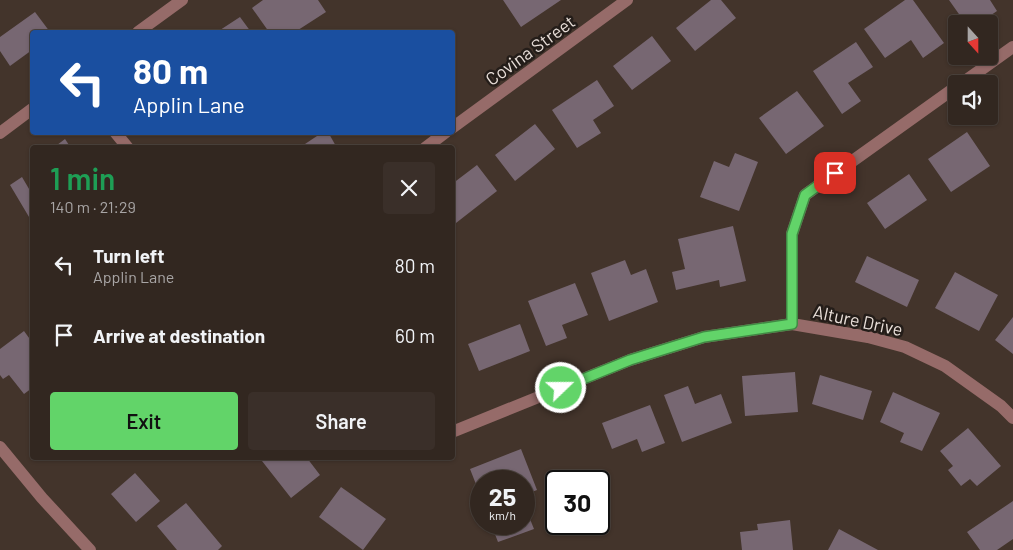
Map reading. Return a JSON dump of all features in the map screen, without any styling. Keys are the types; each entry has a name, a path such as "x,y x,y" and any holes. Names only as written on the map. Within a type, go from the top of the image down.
{"street":[{"path":"141,30 182,0"},
{"name":"Covina Street","path":"455,126 628,0"},
{"path":"974,75 1013,47"},
{"path":"792,324 792,234 805,195 948,93"},
{"path":"0,133 30,110"},
{"path":"117,135 126,145"},
{"path":"430,145 442,135"},
{"name":"Alture Drive","path":"455,431 630,360 704,337 792,324 868,337 905,347 945,366 1001,406 1013,418"},
{"path":"0,447 42,498 90,550"}],"building":[{"path":"263,0 318,0 326,12 298,30 268,30 252,8"},
{"path":"503,0 561,0 521,27"},
{"path":"711,0 721,0 736,18 695,51 676,28"},
{"path":"905,0 913,0 944,43 923,58 911,40 885,58 864,29"},
{"path":"949,0 990,0 997,11 991,15 960,15"},
{"path":"35,12 48,30 30,30 30,51 10,66 0,51 0,37"},
{"path":"240,17 250,30 220,30"},
{"path":"652,36 671,61 632,90 613,66"},
{"path":"856,42 873,67 848,83 861,101 842,114 813,71"},
{"path":"597,80 614,106 593,120 601,133 577,148 552,110"},
{"path":"797,91 824,126 786,154 759,118"},
{"path":"535,124 555,149 515,181 495,155"},
{"path":"967,132 990,166 951,192 928,159"},
{"path":"318,135 330,135 335,145 304,145"},
{"path":"65,139 69,145 57,145"},
{"path":"735,153 758,162 739,211 700,197 714,161 729,167"},
{"path":"477,165 497,191 456,223 455,182"},
{"path":"909,174 927,200 885,229 867,203"},
{"path":"22,177 30,191 30,219 10,185"},
{"path":"733,226 746,281 720,287 719,280 676,290 672,272 685,269 678,239"},
{"path":"867,256 919,280 907,307 855,282"},
{"path":"625,260 631,275 646,269 658,302 609,321 591,273"},
{"path":"955,272 998,295 979,331 935,308"},
{"path":"575,283 588,315 562,325 567,338 546,346 528,301"},
{"path":"1013,317 1013,354 995,340"},
{"path":"520,324 530,351 479,371 468,344"},
{"path":"24,331 30,339 30,390 24,394 9,375 3,379 0,375 0,349"},
{"path":"795,372 798,412 745,416 742,376"},
{"path":"820,375 872,391 863,420 812,404"},
{"path":"688,386 695,404 721,394 732,423 682,442 664,395"},
{"path":"893,392 940,413 922,451 900,442 904,433 880,422"},
{"path":"650,405 665,443 642,452 637,439 612,449 602,423"},
{"path":"968,428 1001,466 977,486 970,479 961,486 948,470 953,466 940,451"},
{"path":"521,449 529,470 470,470"},
{"path":"309,460 320,475 291,498 262,461"},
{"path":"135,473 160,501 136,522 111,494"},
{"path":"341,487 386,519 363,550 319,517"},
{"path":"1013,501 1013,539 997,550 980,550 967,532"},
{"path":"186,503 222,546 218,550 177,550 157,526"},
{"path":"790,520 793,550 742,550 740,532 758,530 757,524"},
{"path":"839,529 878,550 828,550"},
{"path":"495,535 517,535 498,542"}],"route":[{"path":"561,388 630,360 704,337 792,324 792,234 805,195 835,173"}]}
